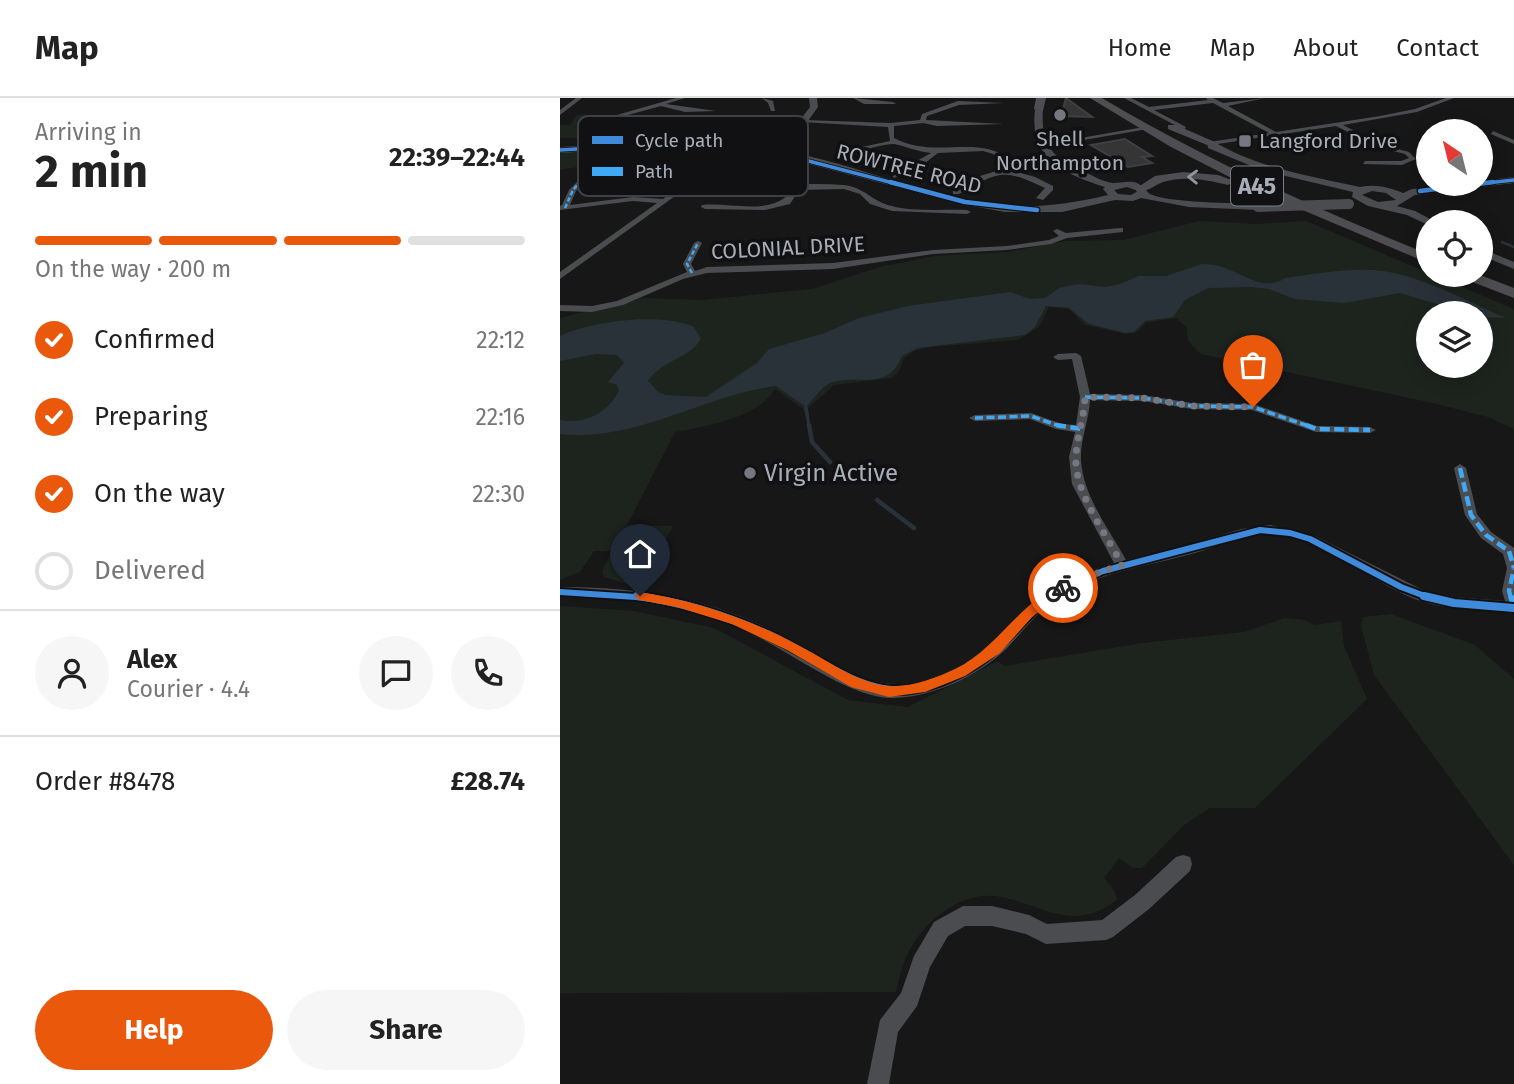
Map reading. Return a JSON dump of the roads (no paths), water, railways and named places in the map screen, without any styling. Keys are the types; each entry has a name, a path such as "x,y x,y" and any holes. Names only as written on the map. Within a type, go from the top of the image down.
{"highway":[{"name":"A45","path":"1095,98 1142,128 1196,157 1327,218 1416,254"},
{"name":"A45","path":"1112,98 1244,170 1416,243"},
{"path":"1120,98 1180,132 1211,143"},
{"path":"1142,192 1161,178 1213,178 1238,184 1327,218"},
{"path":"1493,274 1514,282"},
{"path":"1493,285 1514,293"}],"street":[{"path":"563,113 579,98"},
{"path":"622,116 682,98"},
{"path":"765,98 771,102 773,110"},
{"path":"808,116 814,107 813,98"},
{"path":"856,98 864,102 887,105"},
{"path":"1127,98 1184,128"},
{"path":"1221,105 1262,98"},
{"path":"1416,191 1359,190 1246,162 1218,150 1211,146 1211,143 1338,125 1417,110 1451,98"},
{"path":"1148,109 1211,99 1276,134"},
{"path":"923,121 924,115 958,103 1001,103"},
{"path":"1040,103 1038,135 1043,145 1058,161 1114,192 1130,185 1142,192 1189,204 1258,207 1349,204 1364,201"},
{"path":"663,105 701,113 713,111"},
{"path":"808,122 891,125 923,121 937,124 1001,124"},
{"path":"891,125 889,134 894,142"},
{"path":"1338,125 1380,146 1407,153 1413,159 1402,163 1365,163"},
{"path":"1043,145 1142,128"},
{"path":"1493,132 1514,142"},
{"path":"842,158 864,148 894,142 915,150 935,152 990,150 1007,160 1006,171"},
{"path":"560,150 578,149"},
{"path":"894,176 905,168 929,159 935,152"},
{"name":"ROWTREE ROAD","path":"808,157 985,206 1045,210 1090,204 1114,192"},
{"path":"956,192 978,178 1006,171 1022,174 1048,186 1050,188 1047,195"},
{"path":"885,174 903,178"},
{"path":"1089,178 1099,193 1090,204"},
{"path":"1493,183 1514,180"},
{"path":"563,208 578,184"},
{"path":"808,188 844,187 863,192 873,202 892,209 961,214"},
{"path":"1359,190 1356,195 1364,201 1416,216"},
{"path":"1385,190 1401,199 1411,213"},
{"path":"1376,205 1394,205 1416,193"},
{"path":"561,274 671,196"},
{"path":"705,207 765,208 787,202 791,196"},
{"path":"1420,210 1416,204 1418,198 1423,196"},
{"path":"563,208 633,199 664,201"},
{"name":"COLONIAL DRIVE","path":"560,309 593,309 620,303 692,273 724,268 853,265 933,252 1007,248 1051,242 1061,233 1120,230"},
{"path":"692,273 687,264 698,243"},
{"path":"1493,257 1514,266"},
{"path":"1058,357 1076,356 1085,397 1076,457 1078,484 1122,565"},
{"path":"1085,397 1143,398 1192,406 1253,407 1316,429 1370,430"},
{"path":"975,418 1031,416 1060,427 1082,429"},
{"path":"560,592 640,596 677,602 710,612 791,647 856,684 889,691 925,686 960,673 996,649 1027,614 1053,594 1082,578 1122,565 1168,556 1236,534 1270,530 1304,538 1338,552 1374,574 1423,596 1514,608 1509,591 1514,569 1509,551 1486,534 1471,515 1460,468"},
{"path":"878,1084 888,1028 910,999 921,963 941,929 962,916 992,916 1029,925 1046,934 1106,930 1142,902 1183,864"}],"waterway":[{"path":"1502,242 1514,247"},
{"path":"806,407 809,427"},
{"path":"809,425 812,442 830,462"},
{"path":"877,500 914,528"}],"place":[{"name":"Shell Northampton","path":"1060,115"},
{"name":"Langford Drive","path":"1245,141"},
{"name":"Virgin Active","path":"750,473"}]}
